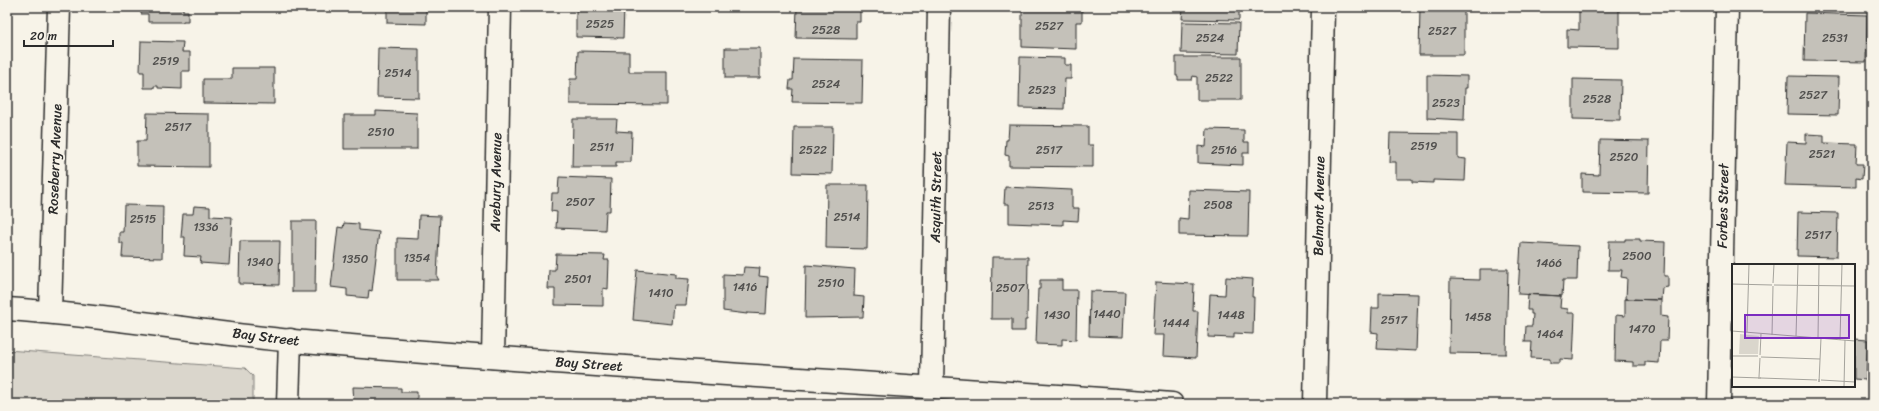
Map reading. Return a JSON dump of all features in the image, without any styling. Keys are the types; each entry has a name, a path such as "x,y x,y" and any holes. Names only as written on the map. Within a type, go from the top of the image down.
{"street":[{"name":"Roseberry Avenue","path":"50,312 59,7"},
{"name":"Avebury Avenue","path":"493,357 500,7"},
{"name":"Asquith Street","path":"932,387 939,7"},
{"name":"Belmont Avenue","path":"1315,404 1323,7"},
{"name":"Forbes Street","path":"1719,404 1727,7"},
{"name":"Bay Street","path":"7,309 50,312 290,340 493,357 1172,404"},
{"path":"288,404 290,340"}],"shaded area":[{"path":"7,350 245,368 253,376 253,404 7,404"}],"building":[{"path":"141,7 183,7 183,11 188,11 188,21 148,22 148,14 141,14"},
{"path":"387,7 426,7 426,24 387,23"},
{"path":"580,7 624,7 623,38 576,37 576,11 580,11"},
{"path":"797,7 860,7 860,22 856,22 856,39 796,38"},
{"path":"1022,7 1077,8 1077,10 1082,10 1082,22 1076,22 1076,49 1022,47"},
{"path":"1183,7 1239,7 1239,20 1182,19"},
{"path":"1420,7 1464,7 1464,55 1419,55"},
{"path":"1579,7 1619,7 1619,48 1567,47 1567,29 1579,30"},
{"path":"1805,13 1867,15 1866,62 1804,61"},
{"path":"1182,22 1239,23 1238,54 1181,53"},
{"path":"141,41 183,42 182,52 190,52 190,71 182,71 182,89 158,88 158,86 154,86 154,88 144,88 144,72 140,72"},
{"path":"378,48 419,49 419,98 377,97"},
{"path":"725,48 760,48 760,78 725,78"},
{"path":"578,51 629,52 629,72 667,72 667,105 570,104 570,79 577,79"},
{"path":"1020,57 1065,58 1065,65 1071,65 1071,79 1065,79 1064,109 1019,108"},
{"path":"1176,57 1241,57 1241,100 1197,100 1197,77 1193,76 1192,80 1178,80 1178,76 1176,76"},
{"path":"794,59 863,60 862,103 792,102 793,89 789,89 790,80 793,80"},
{"path":"232,68 274,68 274,104 203,103 203,79 232,79"},
{"path":"1427,75 1467,76 1464,120 1427,118"},
{"path":"1788,76 1839,77 1838,115 1787,114"},
{"path":"1573,79 1621,80 1620,120 1573,119"},
{"path":"376,111 417,113 417,149 344,149 344,115 376,115"},
{"path":"147,113 209,114 209,167 137,166 137,141 146,141"},
{"path":"573,119 617,119 616,131 632,132 631,162 616,162 616,167 572,167"},
{"path":"1009,125 1088,126 1088,145 1093,145 1093,167 1009,166 1009,156 1005,155"},
{"path":"794,127 833,127 832,174 793,173"},
{"path":"1207,129 1244,130 1244,142 1249,142 1249,153 1243,153 1243,165 1198,163 1198,146 1206,147"},
{"path":"1390,133 1458,134 1458,158 1466,159 1465,181 1433,180 1433,183 1412,182 1412,179 1396,179 1396,162 1389,162"},
{"path":"1806,134 1824,135 1824,143 1857,144 1856,164 1863,164 1862,179 1856,178 1856,187 1785,185 1787,142 1806,143"},
{"path":"1600,140 1649,141 1648,193 1582,192 1582,174 1599,175"},
{"path":"559,177 611,179 610,211 606,211 605,230 556,228 557,212 551,211 552,193 558,193"},
{"path":"827,185 868,185 867,249 826,248"},
{"path":"1005,187 1072,190 1072,208 1079,208 1078,221 1063,220 1063,225 1009,223 1009,204 1004,204"},
{"path":"1189,190 1249,192 1248,236 1179,235 1179,218 1188,219"},
{"path":"124,205 163,206 162,258 122,257 123,243 119,243 119,232 123,232"},
{"path":"194,206 210,207 210,216 232,217 229,265 200,263 201,257 184,256 185,237 181,237 183,214 193,214"},
{"path":"1798,212 1838,213 1837,257 1797,256"},
{"path":"419,215 440,216 437,277 439,280 397,280 397,238 418,239"},
{"path":"292,221 316,221 315,292 292,292"},
{"path":"344,223 359,224 359,230 379,232 372,291 369,290 368,298 347,296 347,289 331,287 338,227 343,228"},
{"path":"1625,239 1665,242 1664,276 1668,276 1668,287 1662,288 1661,300 1626,299 1627,278 1621,277 1622,270 1608,270 1609,241 1625,241"},
{"path":"240,241 280,241 279,285 239,284"},
{"path":"1521,243 1578,246 1577,280 1563,280 1562,296 1518,294"},
{"path":"556,254 605,255 604,260 609,260 608,289 603,288 603,306 555,305 555,289 548,289 549,270 555,270"},
{"path":"992,257 1028,257 1027,320 1025,320 1025,331 1012,331 1012,319 991,319"},
{"path":"806,265 855,269 854,296 864,297 863,317 805,318"},
{"path":"744,267 760,268 759,276 768,277 766,314 747,314 723,311 723,274 743,275"},
{"path":"1480,269 1508,269 1506,354 1449,353 1450,279 1480,280"},
{"path":"637,270 676,274 676,278 689,279 686,305 674,305 672,324 633,320"},
{"path":"1226,277 1253,279 1253,334 1234,333 1234,338 1208,337 1210,294 1225,295"},
{"path":"1040,280 1062,280 1062,290 1077,290 1076,340 1062,339 1062,345 1036,344 1038,289 1040,289"},
{"path":"1156,282 1194,284 1193,311 1198,311 1196,358 1163,356 1164,335 1153,335"},
{"path":"1090,291 1125,292 1123,337 1089,336"},
{"path":"1379,293 1418,294 1416,351 1377,349 1378,333 1371,332 1372,308 1379,308"},
{"path":"1528,294 1561,296 1560,308 1568,309 1568,313 1575,313 1573,360 1560,359 1560,363 1550,363 1550,359 1531,358 1532,342 1525,342 1526,326 1532,326 1533,314 1531,314 1531,310 1527,310"},
{"path":"1625,299 1661,300 1661,316 1668,317 1667,341 1660,341 1659,363 1645,362 1645,366 1633,366 1633,362 1615,361 1616,315 1625,316"},
{"path":"1855,339 1868,340 1866,380 1855,379"},
{"path":"353,387 401,388 401,392 417,392 417,404 354,404"}]}
